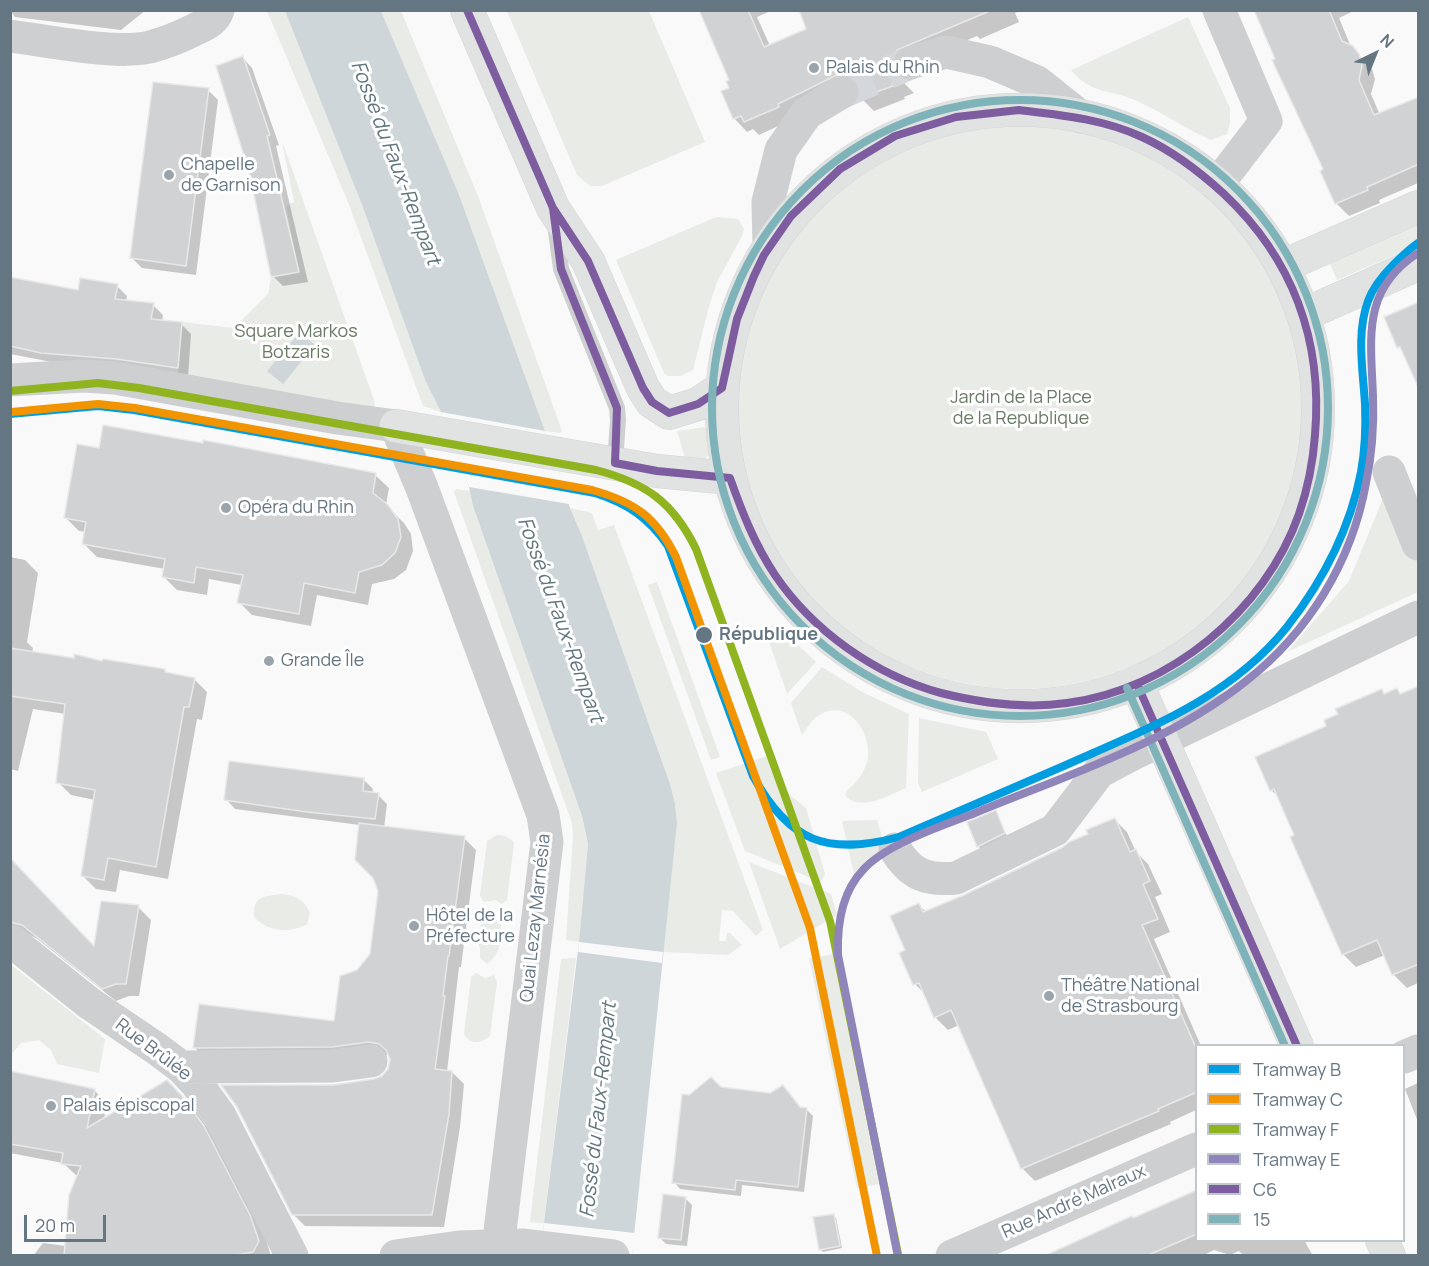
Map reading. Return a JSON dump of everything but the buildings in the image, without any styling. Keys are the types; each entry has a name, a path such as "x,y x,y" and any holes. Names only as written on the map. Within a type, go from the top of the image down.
{"street":[{"path":"10,36 116,49 149,47 203,26 215,18 218,10"},
{"path":"467,10 553,208 588,261 631,363 652,402 669,413 698,404 722,388"},
{"path":"1217,185 1266,121 1219,10"},
{"path":"910,63 946,52 990,62 1037,82 1081,117"},
{"path":"770,246 768,202 781,150 807,113 842,92"},
{"path":"1009,110 1044,111 1116,126 1181,157 1217,185 1259,230 1283,266 1303,315 1314,358 1318,391 1312,474 1290,537 1255,594 1196,651 1162,672 1137,684 1078,702 1012,705 974,701 938,693 903,681 840,644 795,602 760,551 748,528 730,478 723,440 722,388 726,355 738,313 752,278 770,246 792,215 816,190 844,167 902,134 935,122 971,114 1009,110"},
{"path":"1283,266 1419,207"},
{"path":"1303,315 1419,264"},
{"path":"10,380 83,376 115,378 337,418 657,471 730,478"},
{"name":"Quai Lezay Marnésia","path":"411,429 422,488 543,815 546,829 547,842 505,1249"},
{"path":"1389,472 1419,544"},
{"path":"895,849 903,862 913,871 941,880 956,878 1055,830 1099,772 1419,617"},
{"path":"1137,684 1296,1044"},
{"name":"Rue Brûlée","path":"10,940 89,1004 181,1067 211,1101 220,1116 292,1256"},
{"path":"1405,1057 1419,1051"},
{"path":"181,1067 333,1066 371,1061"},
{"name":"Rue André Malraux","path":"952,1256 1195,1150"},
{"path":"396,1256 459,1247 613,1256"}],"lane":[{"path":"553,208 561,269 617,408 615,463"}],"green space":[{"path":"267,11 285,11 362,205 425,380 441,412 423,406 348,202"},
{"path":"381,11 401,11 478,196 562,431 560,433 545,431 458,192"},
{"path":"507,11 649,11 705,142 602,186 590,186 577,175"},
{"path":"1188,17 1230,108 1227,134 1211,140 1137,101 1086,84 1071,70"},
{"name":"Jardin de la Place de la Republique","path":"1020,125 1075,131 1102,137 1128,147 1176,173 1199,189 1219,208 1238,228 1254,251 1280,299 1290,325 1296,352 1302,407 1296,462 1290,489 1280,515 1254,563 1238,586 1219,606 1199,625 1176,641 1128,667 1102,677 1075,683 1020,689 965,683 938,677 912,667 864,641 841,625 821,606 802,586 786,563 760,515 750,489 744,462 738,407 744,352 750,325 760,299 786,251 802,228 821,208 841,189 864,173 912,147 938,137 965,131"},
{"name":"Square Markos Botzaris","path":"282,141 375,403 374,409 177,379 182,322 234,328 268,294 271,277 299,272 286,206 294,202"},
{"path":"716,217 738,219 744,229 742,236 717,282 693,370 680,376 668,376 664,373 616,260"},
{"path":"1418,226 1418,245 1337,280 1330,264"},
{"path":"704,427 708,430 710,454 704,459 686,461 677,431"},
{"path":"1388,486 1418,557 1418,592 1287,652 1349,581"},
{"path":"456,489 470,491 473,506 582,816 588,844 579,942 566,940 572,823 454,492"},
{"path":"570,508 592,513 598,530 614,525 763,930 756,936 733,911 722,910 719,941 726,941 727,933 730,933 742,945 728,955 663,952 677,823 675,804 670,784"},
{"path":"657,582 720,757 711,760 648,585"},
{"path":"776,624 816,662 787,694 765,630"},
{"path":"822,667 864,693 909,714 906,788 866,803 851,800 845,795 862,774 868,755 865,736 855,720 848,714 831,710 821,714 802,735 791,703"},
{"path":"919,718 986,732 998,759 922,792 918,783"},
{"path":"767,756 780,782 791,796 806,808 825,874 821,882 745,851 716,773"},
{"path":"877,820 886,850 855,879 842,821"},
{"path":"497,835 507,837 514,843 507,900 502,904 495,900 484,902 480,896 487,841"},
{"path":"749,862 831,894 837,915 780,949"},
{"path":"282,894 296,897 303,902 310,913 307,924 294,929 279,930 266,926 254,917 257,901 261,898"},
{"path":"489,913 499,921 502,936 497,953 487,964 480,958 480,948 476,938"},
{"path":"836,954 835,966 879,1184 857,1188 809,958"},
{"path":"576,958 544,1223 530,1222 561,959"},
{"path":"10,964 105,1039 99,1073 57,1064 51,1050 39,1040 21,1043 11,1055"},
{"path":"476,973 485,978 494,975 497,982 490,1036 483,1041 472,1042 464,1034 471,977"}],"water":[{"name":"Fossé du Faux-Rempart","path":"285,11 381,11 458,192 670,784 677,823 632,1255 540,1255 579,942 588,844 582,816 473,506 469,487 441,412 425,380 362,205"},
{"path":"300,332 315,345 283,384 267,371"}],"pier":[{"path":"441,412 545,431 569,504 469,487"},
{"path":"579,942 663,952 662,963 578,952"},
{"path":"544,1223 635,1233 632,1256 540,1255"}],"tunnel":[{"path":"842,92 910,63"}],"tram line":[{"name":"B","path":"10,414 98,406 134,410 595,493 618,502 645,519 668,546 753,776 767,798 781,816 796,829 812,838 851,845 874,843 899,837 1127,738 1186,709 1240,673 1287,627 1312,592 1333,554 1356,493 1364,447 1365,413 1361,339 1364,314 1370,296 1386,272 1418,243"},
{"name":"E","path":"897,1252 838,955 838,932 845,899 850,889 863,870 900,844 1080,771 1183,723 1246,681 1269,662 1289,640 1324,593 1350,540 1359,512 1371,451 1373,317 1378,299 1387,283 1400,267 1418,253"},
{"name":"F","path":"10,391 98,383 139,388 596,470 644,488 667,507 678,519 696,549 830,921 898,1254"},
{"name":"C","path":"11,412 98,404 135,408 592,490 632,506 652,521 676,557 810,928 877,1256"}],"transit line":[{"name":"C6","path":"467,10 553,208"},
{"name":"15","path":"1020,100 1080,106 1109,113 1138,124 1165,136 1191,152 1238,190 1276,237 1292,263 1304,290 1315,319 1322,348 1328,408 1322,468 1315,497 1304,526 1292,553 1276,579 1238,626 1191,664 1165,680 1138,692 1109,703 1080,710 1020,716 960,710 931,703 902,692 875,680 849,664 802,626 764,579 748,553 736,526 725,497 718,468 712,408 718,348 725,319 736,290 748,263 764,237 802,190 849,152 875,136 902,124 931,113 960,106 1020,100"},
{"name":"C6","path":"1019,110 1082,119 1127,131 1175,155 1224,194 1248,219 1285,274 1308,335 1314,367 1316,400 1311,465 1299,514 1283,549 1263,583 1238,613 1208,640 1176,663 1142,682 1105,695 1051,705 987,702 941,693 916,685 869,663 827,632 790,595 761,552 730,478 657,471 615,463 617,408 561,269 553,208 588,261 643,388 652,402 669,413 698,404 722,388 737,319 764,255 791,216 840,169 895,136 956,117 1019,110"},
{"name":"C6","path":"1137,684 1296,1044"},
{"name":"15","path":"1127,688 1284,1044"}],"place":[{"name":"Palais du Rhin","path":"814,68"},
{"name":"Chapelle de Garnison","path":"169,175"},
{"name":"Opéra du Rhin","path":"226,508"},
{"name":"République","path":"704,635"},
{"name":"Grande Île","path":"269,661"},
{"name":"Hôtel de la Préfecture","path":"414,926"},
{"name":"Théâtre National de Strasbourg","path":"1049,996"},
{"name":"Palais épiscopal","path":"51,1106"}]}
